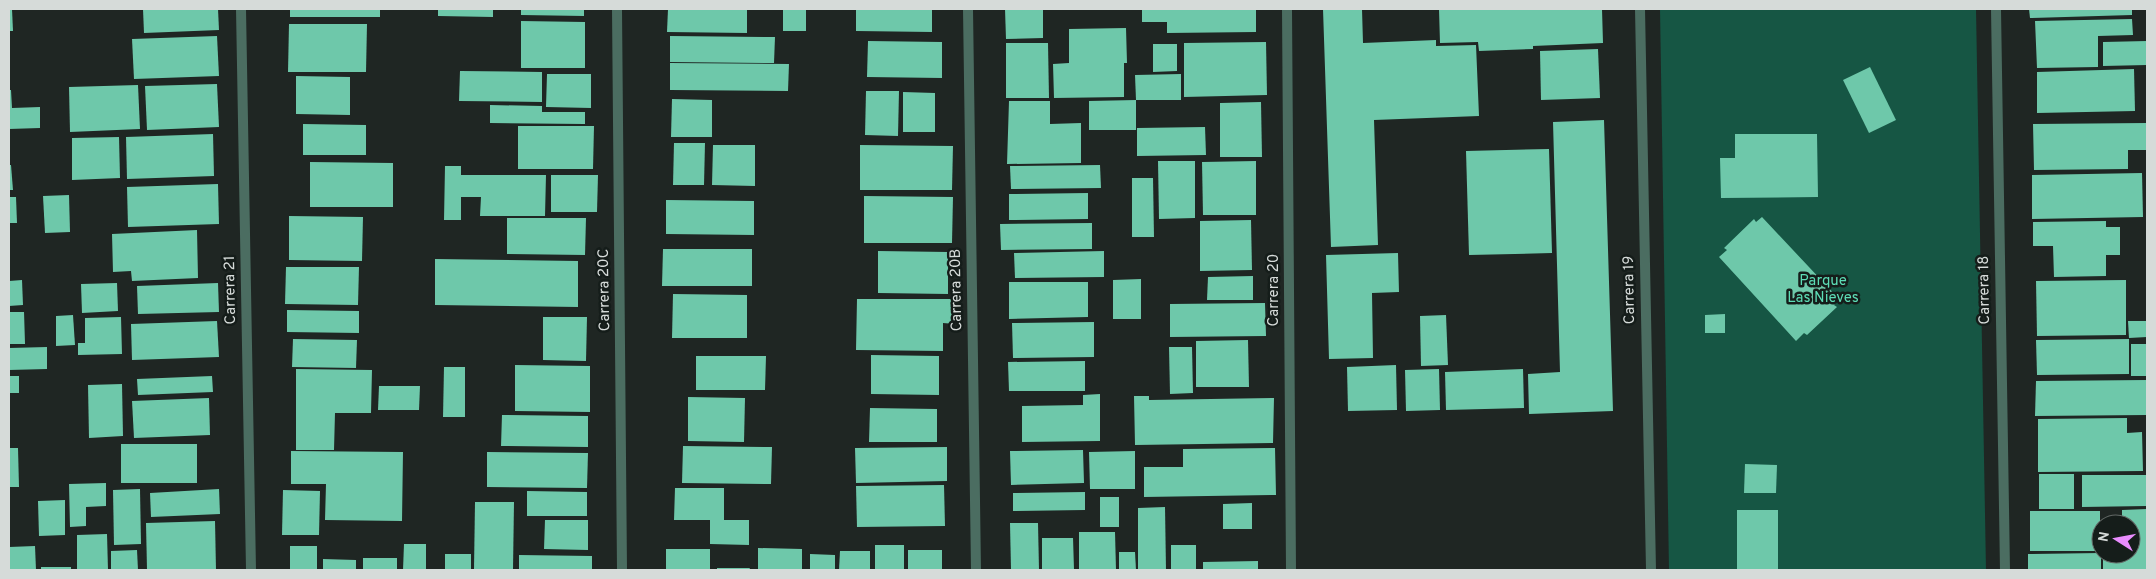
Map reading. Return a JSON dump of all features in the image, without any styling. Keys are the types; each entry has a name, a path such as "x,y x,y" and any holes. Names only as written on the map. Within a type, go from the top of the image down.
{"street":[{"name":"Carrera 21","path":"241,9 251,570"},
{"name":"Carrera 20C","path":"617,9 622,570"},
{"name":"Carrera 20B","path":"968,9 976,570"},
{"name":"Carrera 20","path":"1287,9 1292,570"},
{"name":"Carrera 19","path":"1640,9 1651,570"},
{"name":"Carrera 18","path":"1996,9 2005,570"}],"green space":[{"name":"Parque Las Nieves","path":"1660,9 1976,9 1986,570 1669,570"}],"building":[{"path":"9,9 12,9 13,31 9,31"},
{"path":"143,9 218,9 219,30 144,33"},
{"path":"290,9 380,9 380,17 290,17"},
{"path":"438,9 493,9 493,17 438,16"},
{"path":"521,9 584,9 584,16 521,15"},
{"path":"668,9 747,9 747,33 667,32"},
{"path":"783,9 806,9 806,31 783,31"},
{"path":"856,9 932,9 932,32 856,31"},
{"path":"1005,9 1043,9 1043,38 1006,39"},
{"path":"1142,9 1256,9 1256,32 1167,33 1167,22 1142,22"},
{"path":"1323,9 1362,9 1363,43 1436,40 1436,46 1476,45 1479,116 1374,120 1378,245 1331,247"},
{"path":"1439,9 1602,9 1603,43 1533,46 1533,49 1479,51 1478,42 1440,43"},
{"path":"2029,9 2132,9 2132,15 2030,18"},
{"path":"2132,19 2133,35 2098,36 2098,67 2037,68 2035,21"},
{"path":"521,21 585,22 585,68 521,68"},
{"path":"289,24 367,24 366,72 288,72"},
{"path":"1126,28 1127,63 1124,63 1124,97 1054,98 1053,64 1069,63 1069,29"},
{"path":"217,36 219,76 134,79 132,39"},
{"path":"670,36 775,37 774,63 670,62"},
{"path":"868,41 942,42 942,78 867,77"},
{"path":"2147,41 2147,65 2103,66 2103,42"},
{"path":"1266,42 1267,95 1184,97 1184,43"},
{"path":"1006,43 1048,43 1049,98 1006,98"},
{"path":"1153,44 1177,44 1177,71 1153,72"},
{"path":"1598,49 1600,98 1541,100 1540,51"},
{"path":"670,63 789,64 788,91 670,90"},
{"path":"1870,67 1896,120 1869,133 1843,80"},
{"path":"2134,69 2135,111 2037,113 2037,72"},
{"path":"460,71 542,72 542,102 459,101"},
{"path":"547,74 591,74 591,108 546,107"},
{"path":"1181,74 1181,100 1136,100 1135,75"},
{"path":"296,76 350,77 350,115 296,114"},
{"path":"217,84 219,127 147,130 145,86"},
{"path":"138,85 140,129 70,132 69,87"},
{"path":"9,90 11,90 12,108 40,107 40,128 9,129"},
{"path":"866,91 899,91 898,136 865,135"},
{"path":"903,92 935,93 935,132 903,132"},
{"path":"672,99 712,100 712,137 671,137"},
{"path":"1136,100 1136,130 1089,130 1089,101"},
{"path":"1009,101 1050,101 1050,124 1081,123 1081,163 1007,164"},
{"path":"1261,102 1262,157 1220,157 1220,103"},
{"path":"490,105 542,106 542,112 585,112 585,124 490,123"},
{"path":"1604,120 1613,411 1529,414 1528,374 1560,372 1553,122"},
{"path":"2147,123 2147,150 2128,150 2128,169 2034,170 2033,124"},
{"path":"303,124 366,125 366,155 303,155"},
{"path":"518,126 594,126 593,169 518,169"},
{"path":"1205,127 1206,155 1137,156 1137,128"},
{"path":"213,134 214,176 127,179 126,137"},
{"path":"1735,134 1817,134 1818,197 1721,198 1720,158 1735,158"},
{"path":"119,137 120,178 72,180 72,138"},
{"path":"674,143 705,143 704,185 673,185"},
{"path":"713,145 755,145 755,186 712,185"},
{"path":"860,145 953,146 952,190 860,190"},
{"path":"1549,149 1552,253 1469,255 1466,151"},
{"path":"1158,161 1195,161 1195,218 1159,219"},
{"path":"1256,161 1256,215 1203,215 1202,162"},
{"path":"310,162 393,163 393,207 310,207"},
{"path":"9,165 11,165 13,190 9,190"},
{"path":"1100,165 1101,188 1011,189 1010,166"},
{"path":"445,166 461,166 461,175 546,175 545,216 480,216 481,197 461,197 461,220 444,220"},
{"path":"2142,173 2143,217 2032,219 2032,175"},
{"path":"551,175 598,175 597,212 551,212"},
{"path":"1132,178 1153,178 1154,237 1132,237"},
{"path":"218,184 219,224 128,227 127,187"},
{"path":"1088,193 1088,219 1009,220 1009,194"},
{"path":"69,195 70,232 45,233 43,196"},
{"path":"864,196 953,197 952,243 864,243"},
{"path":"9,197 16,197 17,223 9,223"},
{"path":"666,200 754,201 754,235 666,234"},
{"path":"289,216 363,217 362,261 289,260"},
{"path":"1762,217 1839,299 1834,305 1837,307 1807,335 1804,333 1796,341 1719,257 1727,250 1724,248 1754,219 1756,222"},
{"path":"507,218 586,218 585,255 507,254"},
{"path":"1251,220 1252,270 1200,271 1200,221"},
{"path":"2106,221 2106,227 2120,227 2120,255 2106,255 2106,276 2054,277 2053,246 2033,246 2033,222"},
{"path":"1092,223 1092,249 1001,250 1000,224"},
{"path":"197,230 198,278 132,281 131,271 113,272 112,234"},
{"path":"663,249 752,249 752,286 662,286"},
{"path":"878,251 948,252 948,294 878,293"},
{"path":"1104,251 1104,277 1015,278 1014,253"},
{"path":"1398,253 1399,292 1372,293 1373,358 1329,359 1326,255"},
{"path":"435,259 578,261 578,307 435,305"},
{"path":"286,267 359,267 358,305 285,304"},
{"path":"1253,276 1253,300 1207,300 1208,277"},
{"path":"1141,279 1141,319 1113,319 1113,280"},
{"path":"22,280 23,305 9,306 9,281"},
{"path":"2126,280 2126,335 2037,336 2036,281"},
{"path":"1009,282 1088,282 1088,317 1009,319"},
{"path":"117,283 118,311 82,313 81,284"},
{"path":"218,283 219,312 138,314 137,286"},
{"path":"673,294 747,295 747,338 672,338"},
{"path":"857,299 955,299 955,324 943,323 943,351 856,350"},
{"path":"1265,303 1266,336 1170,337 1170,304"},
{"path":"287,310 359,311 359,333 287,332"},
{"path":"9,312 24,312 25,344 9,344"},
{"path":"1725,314 1725,333 1705,333 1705,315"},
{"path":"73,315 75,345 56,346 56,316"},
{"path":"1446,315 1448,365 1421,366 1420,316"},
{"path":"121,317 122,354 78,355 78,343 85,343 85,318"},
{"path":"543,317 587,317 586,361 543,360"},
{"path":"217,321 219,357 132,360 131,324"},
{"path":"2128,321 2147,321 2147,337 2129,338"},
{"path":"1094,322 1094,357 1013,358 1012,323"},
{"path":"293,339 357,340 356,368 292,367"},
{"path":"2129,339 2129,374 2037,375 2036,340"},
{"path":"1248,340 1249,387 1196,387 1196,341"},
{"path":"2131,344 2147,344 2147,376 2131,376"},
{"path":"47,347 47,369 9,370 9,348"},
{"path":"1169,347 1192,347 1193,393 1170,394"},
{"path":"871,355 939,356 939,395 871,394"},
{"path":"696,356 766,356 765,390 696,390"},
{"path":"1085,361 1085,391 1009,391 1008,362"},
{"path":"515,365 590,366 590,412 515,411"},
{"path":"1396,365 1397,410 1348,411 1347,367"},
{"path":"444,367 465,367 465,417 443,417"},
{"path":"296,369 372,370 371,413 335,413 334,450 296,450"},
{"path":"1439,369 1440,410 1406,411 1405,370"},
{"path":"1523,369 1524,408 1446,410 1445,372"},
{"path":"9,376 19,376 19,393 9,393"},
{"path":"212,376 213,392 138,395 137,379"},
{"path":"2147,380 2147,415 2035,416 2036,381"},
{"path":"122,384 123,436 89,438 88,385"},
{"path":"379,386 420,386 419,410 378,410"},
{"path":"1100,394 1100,441 1022,442 1022,406 1083,405 1083,395"},
{"path":"1134,396 1149,396 1149,400 1274,398 1273,443 1135,445"},
{"path":"688,397 745,398 744,442 688,441"},
{"path":"209,398 210,435 134,438 132,401"},
{"path":"870,408 937,409 937,442 869,442"},
{"path":"502,415 588,416 588,447 501,446"},
{"path":"2127,418 2127,433 2142,432 2143,471 2038,472 2038,419"},
{"path":"121,444 197,444 197,483 121,483"},
{"path":"683,446 772,447 771,484 682,483"},
{"path":"947,447 947,481 856,483 855,448"},
{"path":"9,448 18,448 19,487 9,487"},
{"path":"1275,448 1276,495 1144,497 1144,467 1183,467 1183,449"},
{"path":"1083,450 1084,483 1011,485 1010,451"},
{"path":"291,451 403,452 402,521 325,520 326,484 291,484"},
{"path":"1135,451 1135,489 1090,489 1089,452"},
{"path":"487,452 588,453 587,488 487,487"},
{"path":"1745,464 1777,465 1776,493 1744,493"},
{"path":"2039,474 2074,474 2074,509 2039,509"},
{"path":"2082,475 2147,475 2147,506 2082,507"},
{"path":"106,483 106,506 86,507 86,526 70,527 69,484"},
{"path":"944,485 945,526 857,527 856,486"},
{"path":"675,488 724,488 724,520 749,520 749,545 710,544 710,520 674,520"},
{"path":"140,489 141,544 114,545 113,490"},
{"path":"219,489 220,514 151,517 150,493"},
{"path":"283,490 320,491 319,535 282,535"},
{"path":"527,491 587,492 587,516 527,516"},
{"path":"1085,492 1085,510 1013,511 1013,493"},
{"path":"1100,497 1119,497 1119,527 1100,527"},
{"path":"65,500 65,535 39,536 38,501"},
{"path":"475,502 514,502 513,570 474,570"},
{"path":"1252,503 1252,529 1223,529 1223,504"},
{"path":"1165,507 1166,570 1138,570 1138,508"},
{"path":"2147,509 2147,570 2103,570 2103,564 2141,564 2141,514 2122,514 2122,510"},
{"path":"1737,510 1778,510 1778,570 1737,570"},
{"path":"2030,511 2100,511 2100,514 2091,514 2091,551 2030,551"},
{"path":"545,520 588,520 588,550 544,549"},
{"path":"215,521 216,570 147,570 146,523"},
{"path":"1010,523 1038,523 1039,570 1011,570"},
{"path":"1079,532 1115,532 1116,570 1079,570"},
{"path":"107,534 108,570 77,570 77,535"},
{"path":"1042,538 1073,538 1074,570 1042,570"},
{"path":"404,544 426,544 426,570 403,570"},
{"path":"875,545 904,545 904,570 875,570"},
{"path":"1171,545 1196,545 1196,570 1171,570"},
{"path":"35,546 36,570 9,570 9,547"},
{"path":"290,546 317,546 317,570 290,570"},
{"path":"758,548 802,549 802,570 758,570"},
{"path":"666,549 710,549 710,570 666,570"},
{"path":"137,550 138,570 111,570 111,551"},
{"path":"908,550 942,550 942,570 908,570"},
{"path":"840,551 870,551 870,570 839,570"},
{"path":"1119,552 1135,552 1136,570 1119,570"},
{"path":"2091,553 2091,564 2101,564 2101,570 2028,570 2028,554"},
{"path":"445,554 471,554 471,570 445,570"},
{"path":"810,554 835,555 835,570 810,570"},
{"path":"519,555 592,556 592,570 519,570"},
{"path":"363,558 397,558 397,570 363,570"},
{"path":"323,559 356,560 356,570 323,570"},
{"path":"1258,561 1258,570 1203,570 1203,562"},
{"path":"41,567 71,567 71,570 41,570"},
{"path":"717,568 750,568 749,570 717,570"}]}
